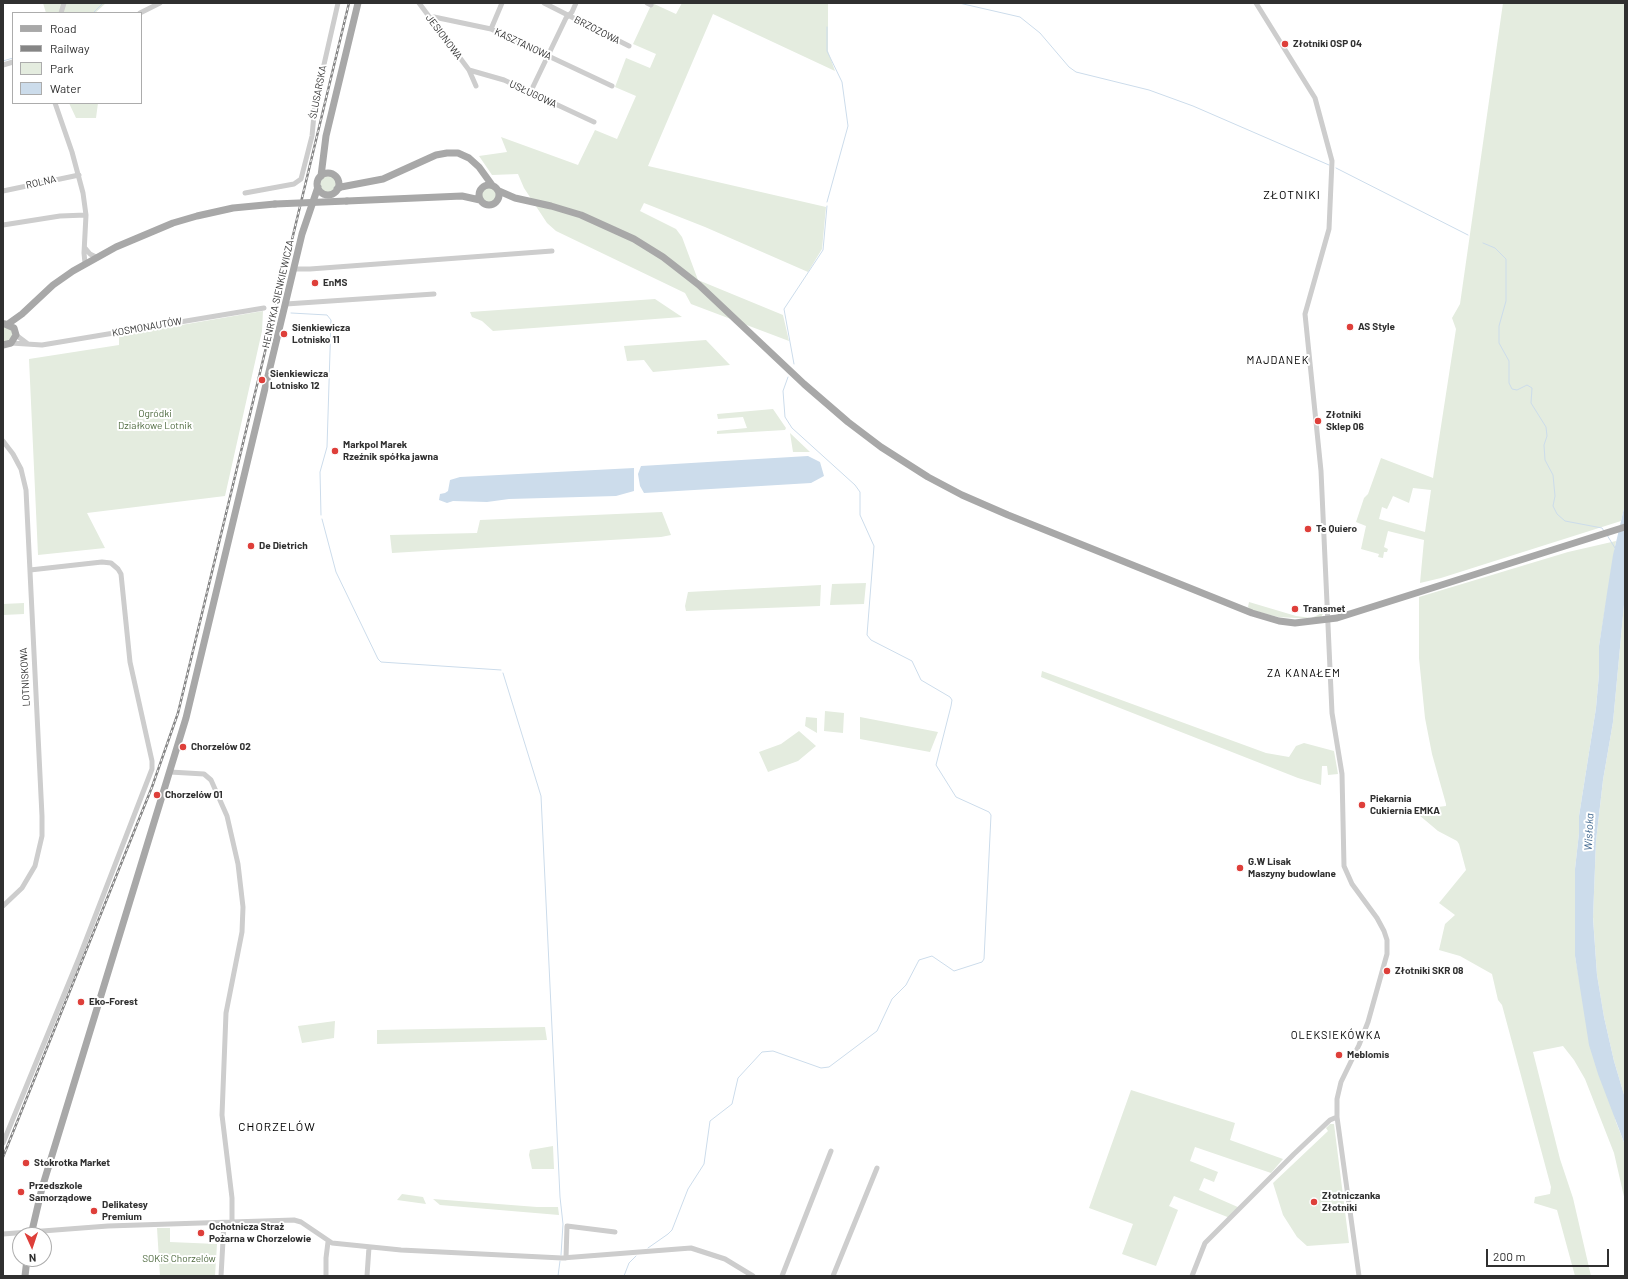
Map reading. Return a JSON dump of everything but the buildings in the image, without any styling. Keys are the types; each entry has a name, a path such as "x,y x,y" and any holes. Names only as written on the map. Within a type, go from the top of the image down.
{"main road":[{"path":"326,194 318,187 318,180 321,176 326,136 358,3"},
{"path":"312,204 326,194 334,193 337,189 383,179 436,155 458,153 469,158 499,191 516,198 581,215 634,239 663,257 699,285 804,384 848,422 904,462 962,495 1252,613 1279,620 1295,622 1327,620 1366,610 1414,593 1625,526"},
{"path":"324,157 330,173 338,179 341,181 359,183"},
{"path":"480,200 482,171"},
{"path":"321,176 330,173"},
{"path":"337,189 338,179"},
{"path":"462,196 492,185"},
{"name":"HENRYKA SIENKIEWICZA","path":"33,1227 44,1184 170,772 198,673 294,268 306,220 318,187"},
{"path":"498,201 499,191"},
{"path":"16,332 5,324 22,314 53,285 85,263 150,232 197,216 233,208 275,204 462,196 480,200 489,205 498,201 516,198"},
{"path":"6,345 16,332 22,314"}],"street":[{"path":"142,12 160,3"},
{"name":"ŚLUSARSKA","path":"245,193 299,182 312,136 315,104 338,3"},
{"name":"JESIONOWA","path":"419,3 469,70 476,86"},
{"path":"490,29 502,3"},
{"name":"BRZOZOWA","path":"544,3 629,46"},
{"path":"530,93 568,16 576,3"},
{"path":"1256,3 1314,98 1332,161 1329,229 1306,314 1321,471 1332,713 1342,774 1344,866 1354,888 1376,918 1384,932 1387,954 1368,1022 1338,1091 1337,1118 1359,1276"},
{"name":"KASZTANOWA","path":"430,19 434,17 490,29 612,86"},
{"name":"USŁUGOWA","path":"469,70 504,80 594,122"},
{"path":"55,104 79,175 86,216 84,248 85,263"},
{"name":"ROLNA","path":"3,191 79,175"},
{"path":"3,225 60,216 86,216"},
{"path":"84,248 96,257"},
{"path":"294,268 305,270 552,251"},
{"path":"286,304 434,294"},
{"name":"KOSMONAUTÓW","path":"6,345 42,346 264,308"},
{"path":"16,332 29,345"},
{"name":"LOTNISKOWA","path":"3,441 13,454 21,469 26,490 42,836 39,855 31,874 18,892 3,906"},
{"path":"3,1143 76,966 152,769 152,761 130,662 120,574 118,569 111,563 102,562 30,570"},
{"path":"170,772 204,774 211,780 227,816 238,864 243,907 242,932 226,1013 222,1114 232,1198 232,1223"},
{"path":"1192,1276 1205,1243 1294,1154 1330,1120 1337,1118"},
{"path":"782,1276 831,1151"},
{"path":"833,1276 877,1168"},
{"path":"52,1232 108,1226 294,1220 301,1222 328,1242 342,1245 369,1247 566,1258 691,1248 725,1259 753,1276"},
{"path":"221,1276 224,1223"},
{"path":"566,1258 567,1226 614,1232"},
{"path":"326,1276 328,1242"},
{"path":"367,1276 369,1247"}],"green space":[{"path":"43,3 62,3 59,12 46,12"},
{"path":"66,3 106,3 96,12 63,12"},
{"path":"652,3 676,14 682,3 828,3 828,51 835,71 713,14 648,166 826,207 822,249 808,272 705,227 644,203 640,211 676,229 682,237 698,280 783,315 789,341 691,304 685,293 556,231 547,223 524,188 518,174 492,175 479,156 507,152 501,137 578,165 595,130 617,139 636,96 615,87 626,58 650,68 656,54 633,44"},
{"path":"1503,3 1625,3 1625,504 1621,521 1441,578 1420,583 1424,540 1388,531 1384,547 1388,549 1387,552 1384,552 1383,558 1378,557 1379,554 1361,549 1366,526 1356,522 1364,498 1368,494 1381,458 1433,478 1456,329 1452,318 1460,304","holes":["1413,488 1431,490 1425,532 1379,519 1382,507 1387,509 1393,496 1409,503"]},
{"path":"69,104 98,104 96,118 76,118"},
{"path":"328,176 335,181 336,184 331,191 328,192 321,187 320,184 325,177"},
{"path":"489,187 496,192 497,195 492,202 489,203 482,198 481,195 486,188"},
{"path":"655,299 682,317 493,331 482,321 472,317 470,312"},
{"name":"Ogródki Działkowe Lotnik","path":"263,311 262,331 225,496 87,513 105,548 38,555 29,359 119,345 119,337 123,335"},
{"path":"3,327 10,328 13,333 11,339 3,342"},
{"path":"706,340 730,365 653,372 644,360 627,361 624,346"},
{"path":"773,409 786,428 785,430 717,434 717,431 747,428 743,417 718,419 717,414"},
{"path":"790,433 810,452 793,452"},
{"path":"662,512 671,535 661,537 392,553 390,535 477,533 480,520"},
{"path":"1616,541 1599,646 1599,674 1596,708 1579,816 1579,833 1575,869 1575,956 1580,984 1616,1122 1625,1145 1625,1201 1614,1153 1585,1079 1574,1060 1563,1046 1533,1052 1560,1159 1573,1198 1591,1276 1575,1276 1557,1210 1534,1203 1535,1197 1550,1194 1551,1187 1502,1005 1498,1000 1492,974 1460,956 1439,950 1445,924 1455,915 1439,903 1466,870 1457,841 1438,831 1413,810 1446,806 1432,754 1425,718 1419,658 1419,597 1568,552"},
{"path":"866,583 864,604 830,605 832,584"},
{"path":"821,585 820,606 686,611 685,606 688,592"},
{"path":"1625,594 1625,1098 1614,1061 1604,1017 1597,975 1593,917 1596,841 1603,780 1613,722"},
{"path":"1249,602 1296,616 1311,618 1318,615 1324,609 1324,612 1321,617 1313,619 1278,617 1251,610 1248,607"},
{"path":"24,603 24,614 3,615 3,604"},
{"path":"1042,671 1266,753 1289,757 1296,746 1304,743 1334,751 1338,774 1328,775 1327,766 1322,766 1321,785 1298,778 1041,677"},
{"path":"825,711 844,713 843,733 824,731"},
{"path":"806,717 817,718 817,733 805,726"},
{"path":"860,717 938,732 930,752 860,739"},
{"path":"799,731 816,746 798,761 768,772 759,752 781,744"},
{"path":"335,1021 334,1038 302,1043 298,1026"},
{"path":"545,1027 547,1040 377,1044 377,1030"},
{"path":"1131,1090 1235,1123 1230,1140 1283,1159 1271,1173 1195,1147 1190,1161 1218,1172 1214,1182 1204,1178 1199,1190 1240,1208 1230,1218 1174,1196 1169,1206 1178,1210 1156,1266 1122,1254 1133,1224 1089,1208"},
{"path":"1330,1124 1334,1124 1349,1243 1307,1246 1297,1237 1283,1215 1273,1183 1328,1131 1326,1128"},
{"path":"553,1146 554,1169 532,1169 529,1155 530,1150"},
{"path":"402,1194 423,1197 426,1204 397,1200"},
{"path":"433,1199 537,1207 558,1207 559,1215 440,1205"},
{"name":"SOKiS Chorzelów","path":"157,1228 170,1228 170,1242 217,1244 215,1276 160,1276"}],"water":[{"path":"808,456 820,462 824,476 811,483 644,493 640,486 638,474 641,466"},
{"path":"634,468 634,491 616,496 509,499 487,502 453,501 447,503 439,500 440,494 448,491 450,480 460,477"},
{"name":"Wisłoka","path":"1625,504 1625,594 1613,722 1603,780 1596,841 1593,918 1597,975 1604,1017 1614,1061 1625,1098 1625,1145 1598,1074 1589,1045 1575,956 1575,869 1579,833 1579,816 1596,708 1599,674 1599,646 1613,555"}],"waterway":[{"path":"94,12 103,3"},
{"path":"959,3 1020,17 1040,33 1069,67 1076,72 1149,90 1193,106 1329,165"},
{"path":"827,27 827,51 842,82 848,126 827,202"},
{"path":"3,61 12,58"},
{"path":"1336,168 1468,235"},
{"path":"794,364 784,309 823,250 827,206"},
{"path":"1483,243 1495,248 1506,259 1506,301 1499,326 1499,343 1509,361 1509,383 1512,389 1517,390 1527,385 1532,388 1531,403 1546,427 1547,436 1544,445 1545,460 1553,475 1555,496 1553,506 1557,514 1565,521 1602,528 1604,531"},
{"path":"291,313 327,315 331,320 327,447 320,472 321,515"},
{"path":"648,1248 672,1230 688,1189 704,1164 710,1121 732,1104 738,1078 762,1052 773,1051 821,1068 829,1067 877,1031 892,999 906,985 919,960 932,956 954,971 982,962 984,959 991,815 989,812 956,797 936,765 951,706 952,700 950,697 921,680 912,661 871,640 867,635 874,546 860,515 860,492 855,485 792,428 785,417 783,391 788,377"},
{"path":"322,519 336,572 378,659 381,662 501,670"},
{"path":"1607,535 1615,548"},
{"path":"503,673 541,796 560,1197 563,1224 561,1255"},
{"path":"624,1276 629,1263 636,1256"},
{"path":"558,1276 560,1261"}],"railway":[{"path":"3,1157 152,787 178,713 349,3"}],"place":[{"name":"Złotniki OSP 04","path":"1285,44"},
{"name":"EnMS","path":"315,283"},
{"name":"AS Style","path":"1350,327"},
{"name":"Sienkiewicza Lotnisko 11","path":"284,334"},
{"name":"Sienkiewicza Lotnisko 12","path":"262,380"},
{"name":"Złotniki Sklep 06","path":"1318,421"},
{"name":"Markpol Marek Rzeźnik spółka jawna","path":"335,451"},
{"name":"Te Quiero","path":"1308,529"},
{"name":"De Dietrich","path":"251,546"},
{"name":"Transmet","path":"1295,609"},
{"name":"Chorzelów 02","path":"183,747"},
{"name":"Chorzelów 01","path":"157,795"},
{"name":"Piekarnia Cukiernia EMKA","path":"1362,805"},
{"name":"G.W Lisak Maszyny budowlane","path":"1240,868"},
{"name":"Złotniki SKR 08","path":"1387,971"},
{"name":"Eko-Forest","path":"81,1002"},
{"name":"Meblomis","path":"1339,1055"},
{"name":"Stokrotka Market","path":"26,1163"},
{"name":"Przedszkole Samorządowe","path":"21,1192"},
{"name":"Złotniczanka Złotniki","path":"1314,1202"},
{"name":"Delikatesy Premium","path":"94,1211"},
{"name":"Ochotnicza Straż Pożarna w Chorzelowie","path":"201,1233"}],"district":[{"name":"ZŁOTNIKI","path":"1292,195"},
{"name":"MAJDANEK","path":"1278,360"},
{"name":"ZA KANAŁEM","path":"1304,673"},
{"name":"OLEKSIEKÓWKA","path":"1336,1035"},
{"name":"CHORZELÓW","path":"277,1127"}]}
